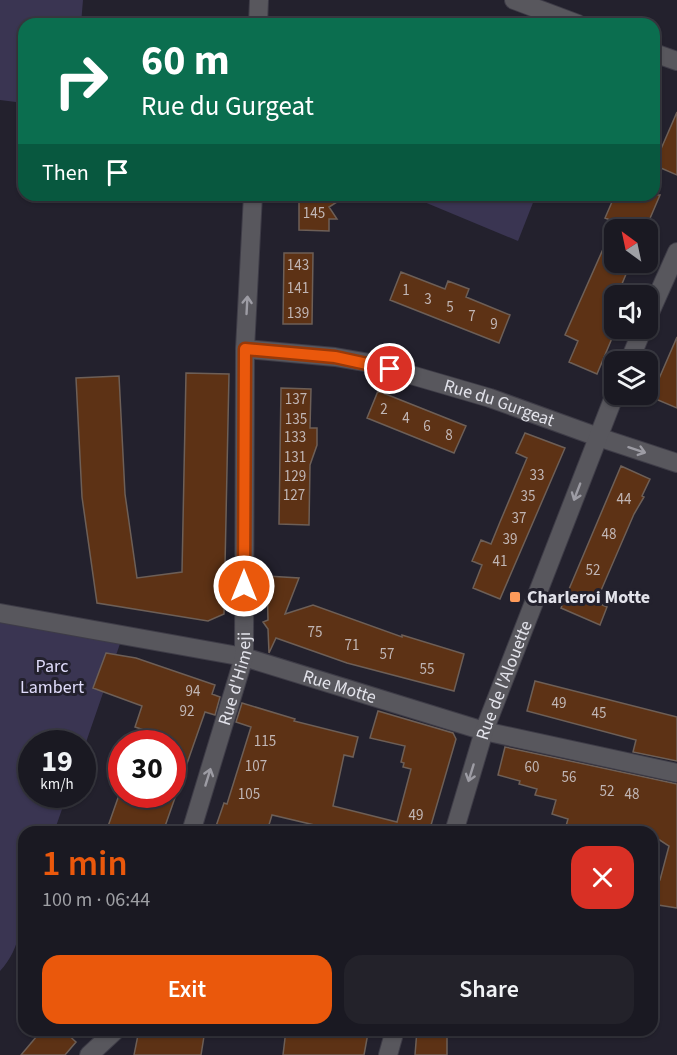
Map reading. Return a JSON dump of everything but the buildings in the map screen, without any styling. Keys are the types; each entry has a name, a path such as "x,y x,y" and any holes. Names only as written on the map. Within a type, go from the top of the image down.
{"street":[{"path":"258,18 259,0"},
{"path":"514,0 562,18"},
{"path":"660,55 677,61"},
{"name":"Rue d'Himeji","path":"193,826 244,657 245,349 253,201"},
{"path":"658,295 677,252"},
{"name":"Rue du Gurgeat","path":"245,349 335,357 370,363 490,398 677,463"},
{"name":"Rue de l'Alouette","path":"456,826 484,731 611,405"},
{"name":"Rue Motte","path":"0,613 244,657 484,731 677,773"},
{"path":"89,1055 110,1036"},
{"path":"388,1055 393,1036"}],"green space":[{"path":"0,0 83,0 82,18 18,18 18,102 0,100"},
{"path":"422,201 534,201 518,241"},
{"name":"Parc Lambert","path":"0,614 123,635 90,730 18,730 18,808 62,808 56,826 18,826 18,938 10,957 0,971"}],"place":[{"name":"Charleroi Motte","path":"515,597"}],"route":[{"path":"244,586 245,349 335,357 390,369"}]}
